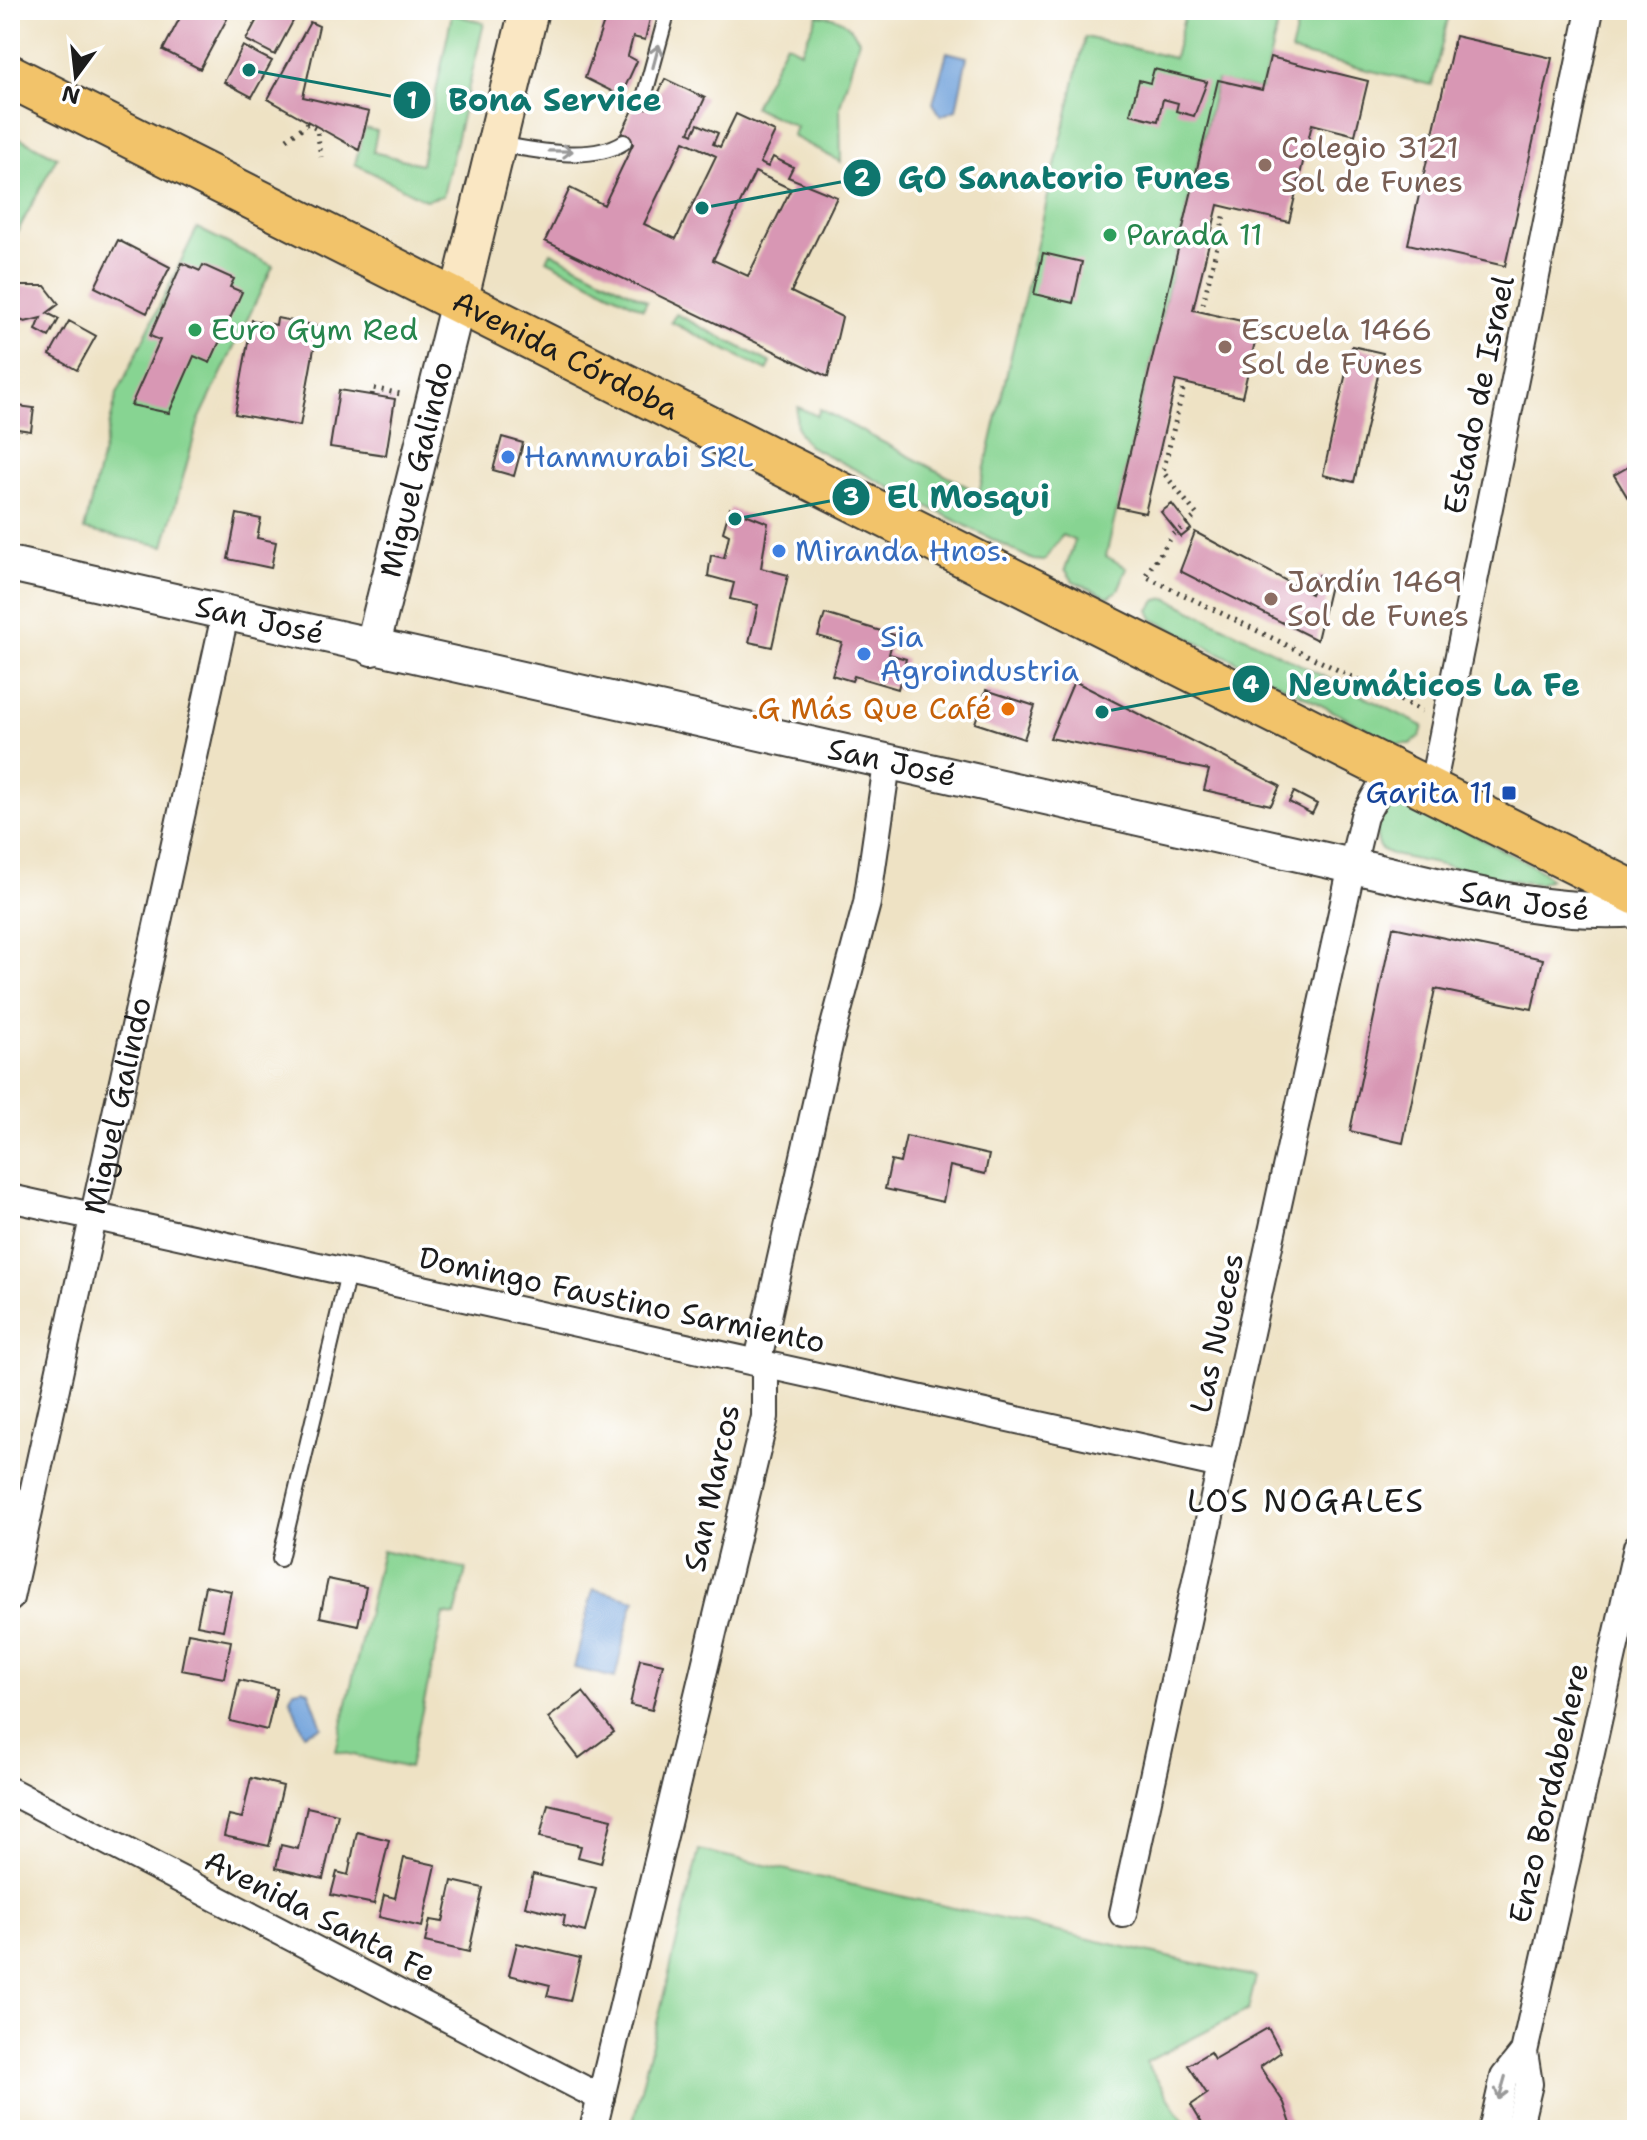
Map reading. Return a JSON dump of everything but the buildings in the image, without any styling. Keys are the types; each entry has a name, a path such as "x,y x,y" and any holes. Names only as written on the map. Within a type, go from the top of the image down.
{"main road":[{"name":"Miguel Galindo","path":"458,302 529,10"},
{"name":"Avenida Córdoba","path":"10,76 1637,894"}],"street":[{"name":"Estado de Israel","path":"1431,793 1590,10"},
{"name":"Miguel Galindo","path":"372,648 458,302"},
{"name":"San José","path":"10,564 887,764 1352,866 1554,907 1609,912 1637,909"},
{"name":"Miguel Galindo","path":"10,1598 225,615"},
{"name":"San Marcos","path":"593,2130 765,1417 765,1365 759,1356 830,1041 867,903 887,764"},
{"name":"Las Nueces","path":"1123,1914 1352,866 1364,816 1389,772"},
{"name":"Domingo Faustino Sarmiento","path":"10,1198 1221,1465"},
{"name":"Enzo Bordabehere","path":"1518,2130 1529,2084 1524,2052 1637,1547"},
{"name":"Avenida Santa Fe","path":"10,1791 601,2098"},
{"name":"Enzo Bordabehere","path":"1492,2130 1504,2077 1524,2052"}],"lane":[{"path":"643,101 668,10"},
{"path":"496,144 566,151 614,148 624,142"},
{"path":"280,1559 348,1273"}],"path":[{"path":"287,139 307,124 312,125 317,129 321,157"},
{"path":"1203,304 1225,213"},
{"path":"1183,390 1163,472 1197,515 1173,535 1145,576 1444,722"}],"green space":[{"name":"Parada 11","path":"1186,10 1281,10 1262,90 1217,81 1106,556 1127,568 1118,590 1109,597 1073,581 1065,569 1075,541 1062,535 1044,561 1033,560 809,446 798,428 797,413 798,407 817,416 820,409 979,493 1085,37 1174,58"},
{"path":"1301,10 1450,10 1432,85 1291,52"},
{"path":"452,14 484,23 443,196 425,200 355,164 364,128 377,131 373,152 421,164"},
{"path":"818,15 843,22 859,40 840,106 841,162 792,136 796,127 754,107 786,43 801,51"},
{"path":"10,133 57,157 10,246"},
{"name":"Euro Gym Red","path":"197,228 273,266 199,420 164,546 84,530 117,394"},
{"path":"551,252 647,301 643,309 547,260"},
{"path":"676,314 771,363 767,371 671,322"},
{"path":"1167,598 1423,726 1420,737 1410,744 1397,744 1153,619 1149,610 1157,600"},
{"path":"1402,798 1541,870 1550,879 1539,884 1522,882 1393,855 1381,849 1377,834 1379,817 1388,804"},
{"path":"382,1550 466,1569 455,1616 444,1614 409,1768 336,1751"},
{"path":"699,1850 1256,1977 1248,2010 1146,2062 1189,2130 631,2130"}],"water":[{"path":"947,52 967,57 956,110 941,116 933,103"},
{"path":"593,1589 636,1600 615,1678 574,1668"},
{"path":"303,1688 309,1691 322,1727 304,1734 290,1698 294,1690"}],"place":[{"name":"Bona Service","path":"249,70"},
{"name":"Colegio 3121 Sol de Funes","path":"1265,165"},
{"name":"GO Sanatorio Funes","path":"702,208"},
{"name":"Parada 11","path":"1110,235"},
{"name":"Euro Gym Red","path":"195,330"},
{"name":"Escuela 1466 Sol de Funes","path":"1225,347"},
{"name":"Hammurabi SRL","path":"508,457"},
{"name":"El Mosqui","path":"735,519"},
{"name":"Miranda Hnos.","path":"779,551"},
{"name":"Jardín 1469 Sol de Funes","path":"1271,599"},
{"name":"Sia Agroindustria","path":"864,654"},
{"name":".G Más Que Café","path":"1008,709"},
{"name":"Neumáticos La Fe","path":"1102,712"},
{"name":"Garita 11","path":"1509,793"}],"district":[{"name":"LOS NOGALES","path":"1306,1501"}]}
